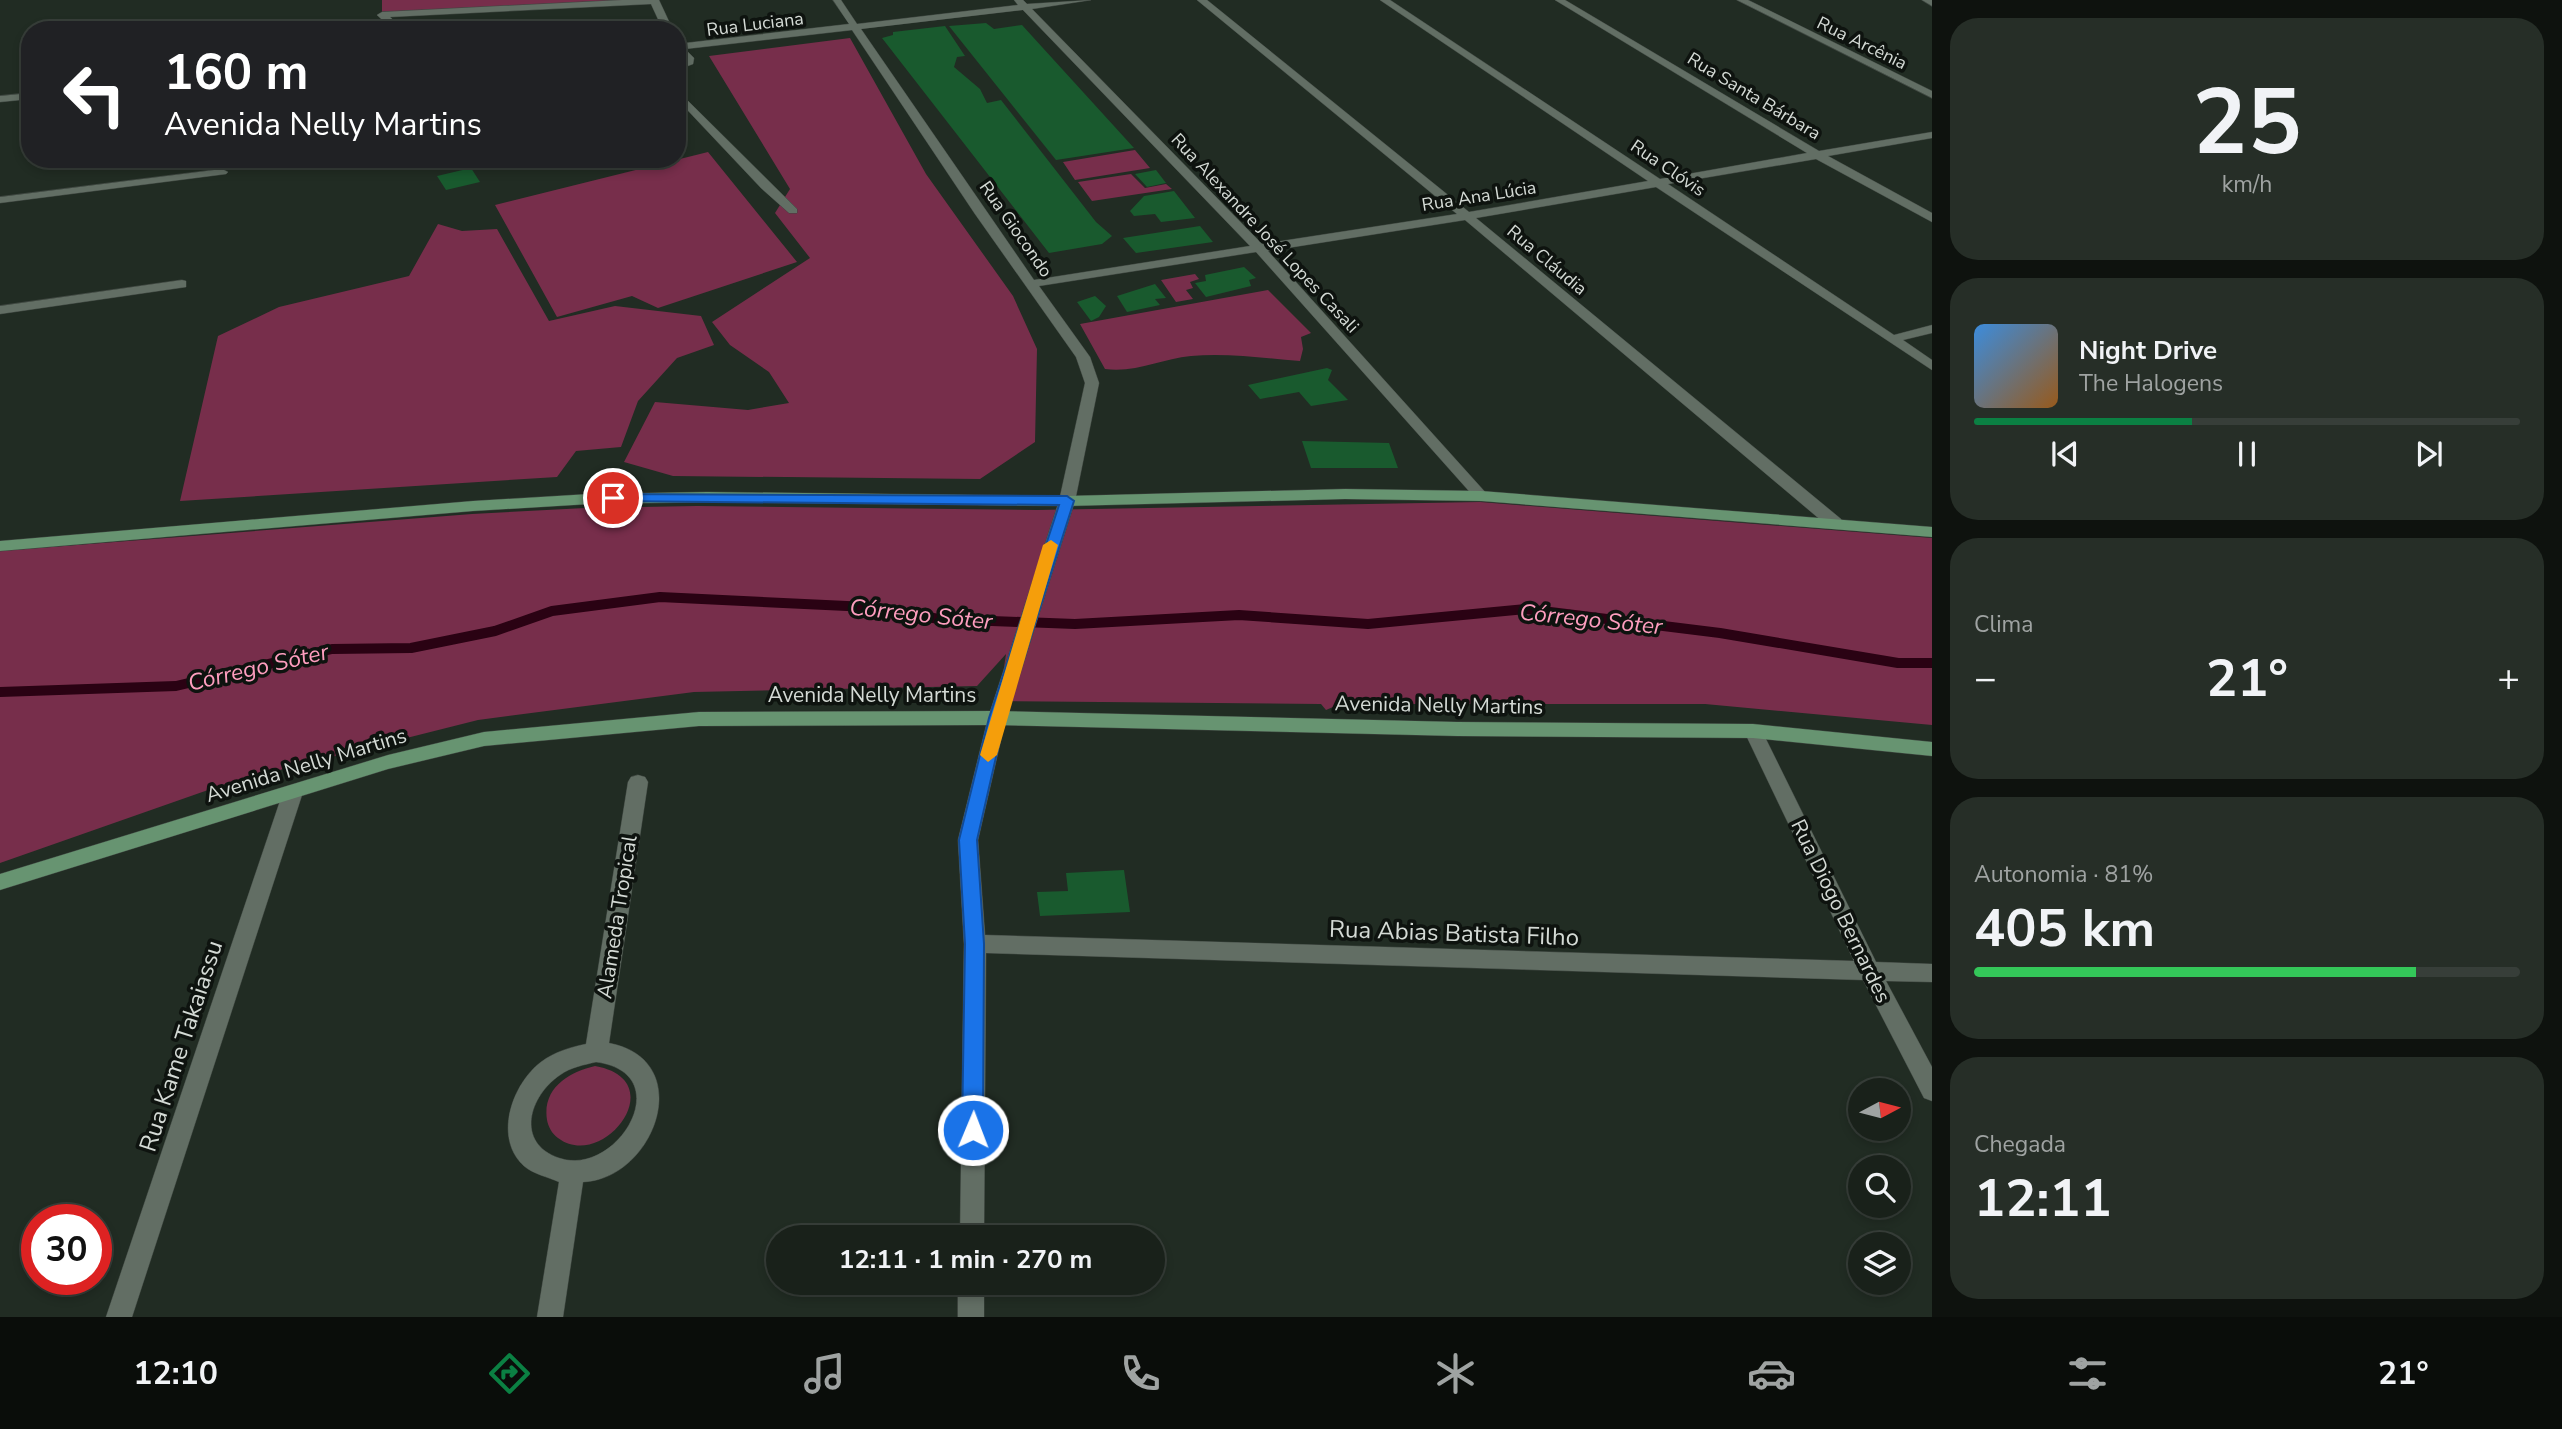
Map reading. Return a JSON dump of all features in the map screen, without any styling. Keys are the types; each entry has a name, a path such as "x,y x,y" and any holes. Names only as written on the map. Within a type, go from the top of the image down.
{"main road":[{"path":"0,546 590,499 1067,501 1345,494 1481,496 1932,532"},
{"name":"Avenida Nelly Martins","path":"0,882 388,762 484,739 699,719 997,718 1457,729 1753,731 1932,749"}],"street":[{"path":"382,0 382,15 389,21"},
{"name":"Rua Giocondo","path":"836,0 1083,357 1092,383 1067,501 997,718 968,840 975,944 972,1225"},
{"name":"Rua Luciana","path":"686,47 857,28 1021,4 1087,0"},
{"name":"Rua Cláudia","path":"1201,0 1467,216 1835,523"},
{"name":"Rua Clóvis","path":"1384,0 1932,366"},
{"name":"Rua Santa Bárbara","path":"1559,0 1821,157 1932,218"},
{"name":"Rua Arcênia","path":"1741,0 1932,95"},
{"path":"1926,0 1932,3"},
{"path":"382,15 654,1 664,21"},
{"name":"Rua Alexandre José Lopes Casali","path":"1021,4 1259,248 1481,496"},
{"path":"0,99 21,97"},
{"path":"686,103 765,186 793,211"},
{"name":"Rua Ana Lúcia","path":"1030,284 1661,184 1932,135"},
{"path":"0,200 222,172"},
{"path":"0,310 182,284"},
{"path":"1892,339 1932,329"},
{"name":"Rua Diogo Bernardes","path":"1753,731 1870,972 1932,1090"},
{"name":"Alameda Tropical","path":"596,1052 638,782"},
{"name":"Rua Kame Takaiassu","path":"119,1317 293,792"},
{"name":"Rua Abias Batista Filho","path":"975,944 1932,973"},
{"path":"596,1052 622,1057 640,1073 650,1096 645,1123 629,1148 603,1167 572,1174 548,1168 529,1156 520,1135 520,1111 531,1088 548,1070 571,1057 596,1052"},
{"path":"550,1317 572,1174"},
{"path":"971,1295 971,1317"}],"shaded area":[{"path":"382,0 654,0 382,15"},
{"path":"850,38 926,174 1013,296 1037,349 1035,442 980,479 673,476 624,462 655,402 748,410 789,403 769,372 730,345 712,322 810,258 775,213 790,189 709,56"},
{"path":"1135,150 1150,168 1075,180 1063,162"},
{"path":"708,152 797,262 658,308 632,296 557,317 495,205 644,168 686,168 686,157"},
{"path":"1131,174 1145,188 1166,184 1172,189 1092,201 1078,182"},
{"path":"438,224 462,231 497,229 549,321 615,306 701,316 714,345 677,358 638,401 621,447 576,451 557,477 180,501 218,336 279,307 409,276"},
{"path":"1195,274 1199,279 1190,282 1193,288 1186,290 1193,299 1176,302 1161,280"},
{"path":"1268,290 1311,333 1301,337 1303,349 1300,361 1205,355 1127,369 1105,369 1080,324"},
{"path":"1480,502 1932,538 1932,725 1705,704 1340,704 1326,710 1321,704 999,701 1006,654 977,686 694,692 478,720 228,783 0,863 0,551 472,514 585,508 697,506 1037,510"},
{"path":"595,1066 618,1075 629,1088 630,1104 623,1120 610,1134 594,1143 576,1145 558,1138 551,1130 547,1120 549,1099 553,1090 567,1077"}],"building":[{"path":"986,23 994,29 1022,25 1134,148 1056,160 949,26"},
{"path":"945,26 965,56 957,57 954,67 980,89 987,103 1001,100 1096,222 1112,236 1102,244 1049,253 882,38 893,35 893,32"},
{"path":"471,168 480,182 446,190 437,176"},
{"path":"1156,170 1166,183 1147,187 1135,174"},
{"path":"1174,191 1195,218 1161,222 1155,214 1134,216 1130,211 1144,196"},
{"path":"1200,226 1213,242 1136,253 1123,238"},
{"path":"1244,267 1256,278 1249,280 1251,286 1206,297 1195,283 1206,281 1205,275"},
{"path":"1155,284 1166,298 1155,299 1160,305 1127,312 1117,296"},
{"path":"1095,296 1106,306 1099,317 1091,321 1077,302"},
{"path":"1327,368 1332,370 1328,380 1348,400 1311,406 1299,392 1260,399 1248,385"},
{"path":"1302,441 1389,443 1398,468 1311,468"},
{"path":"1124,870 1130,912 1040,916 1037,892 1068,891 1066,873"}],"waterway":[{"name":"Córrego Sóter","path":"0,692 176,686 332,649 411,648 495,631 552,611 660,597 868,607 939,619 1075,624 1239,615 1368,624 1526,609 1720,633 1898,663 1932,663"}],"slow traffic":[{"path":"988,755 1051,545"}],"route":[{"path":"613,498 1067,501 997,718 968,840 975,944 973,1130"}]}
